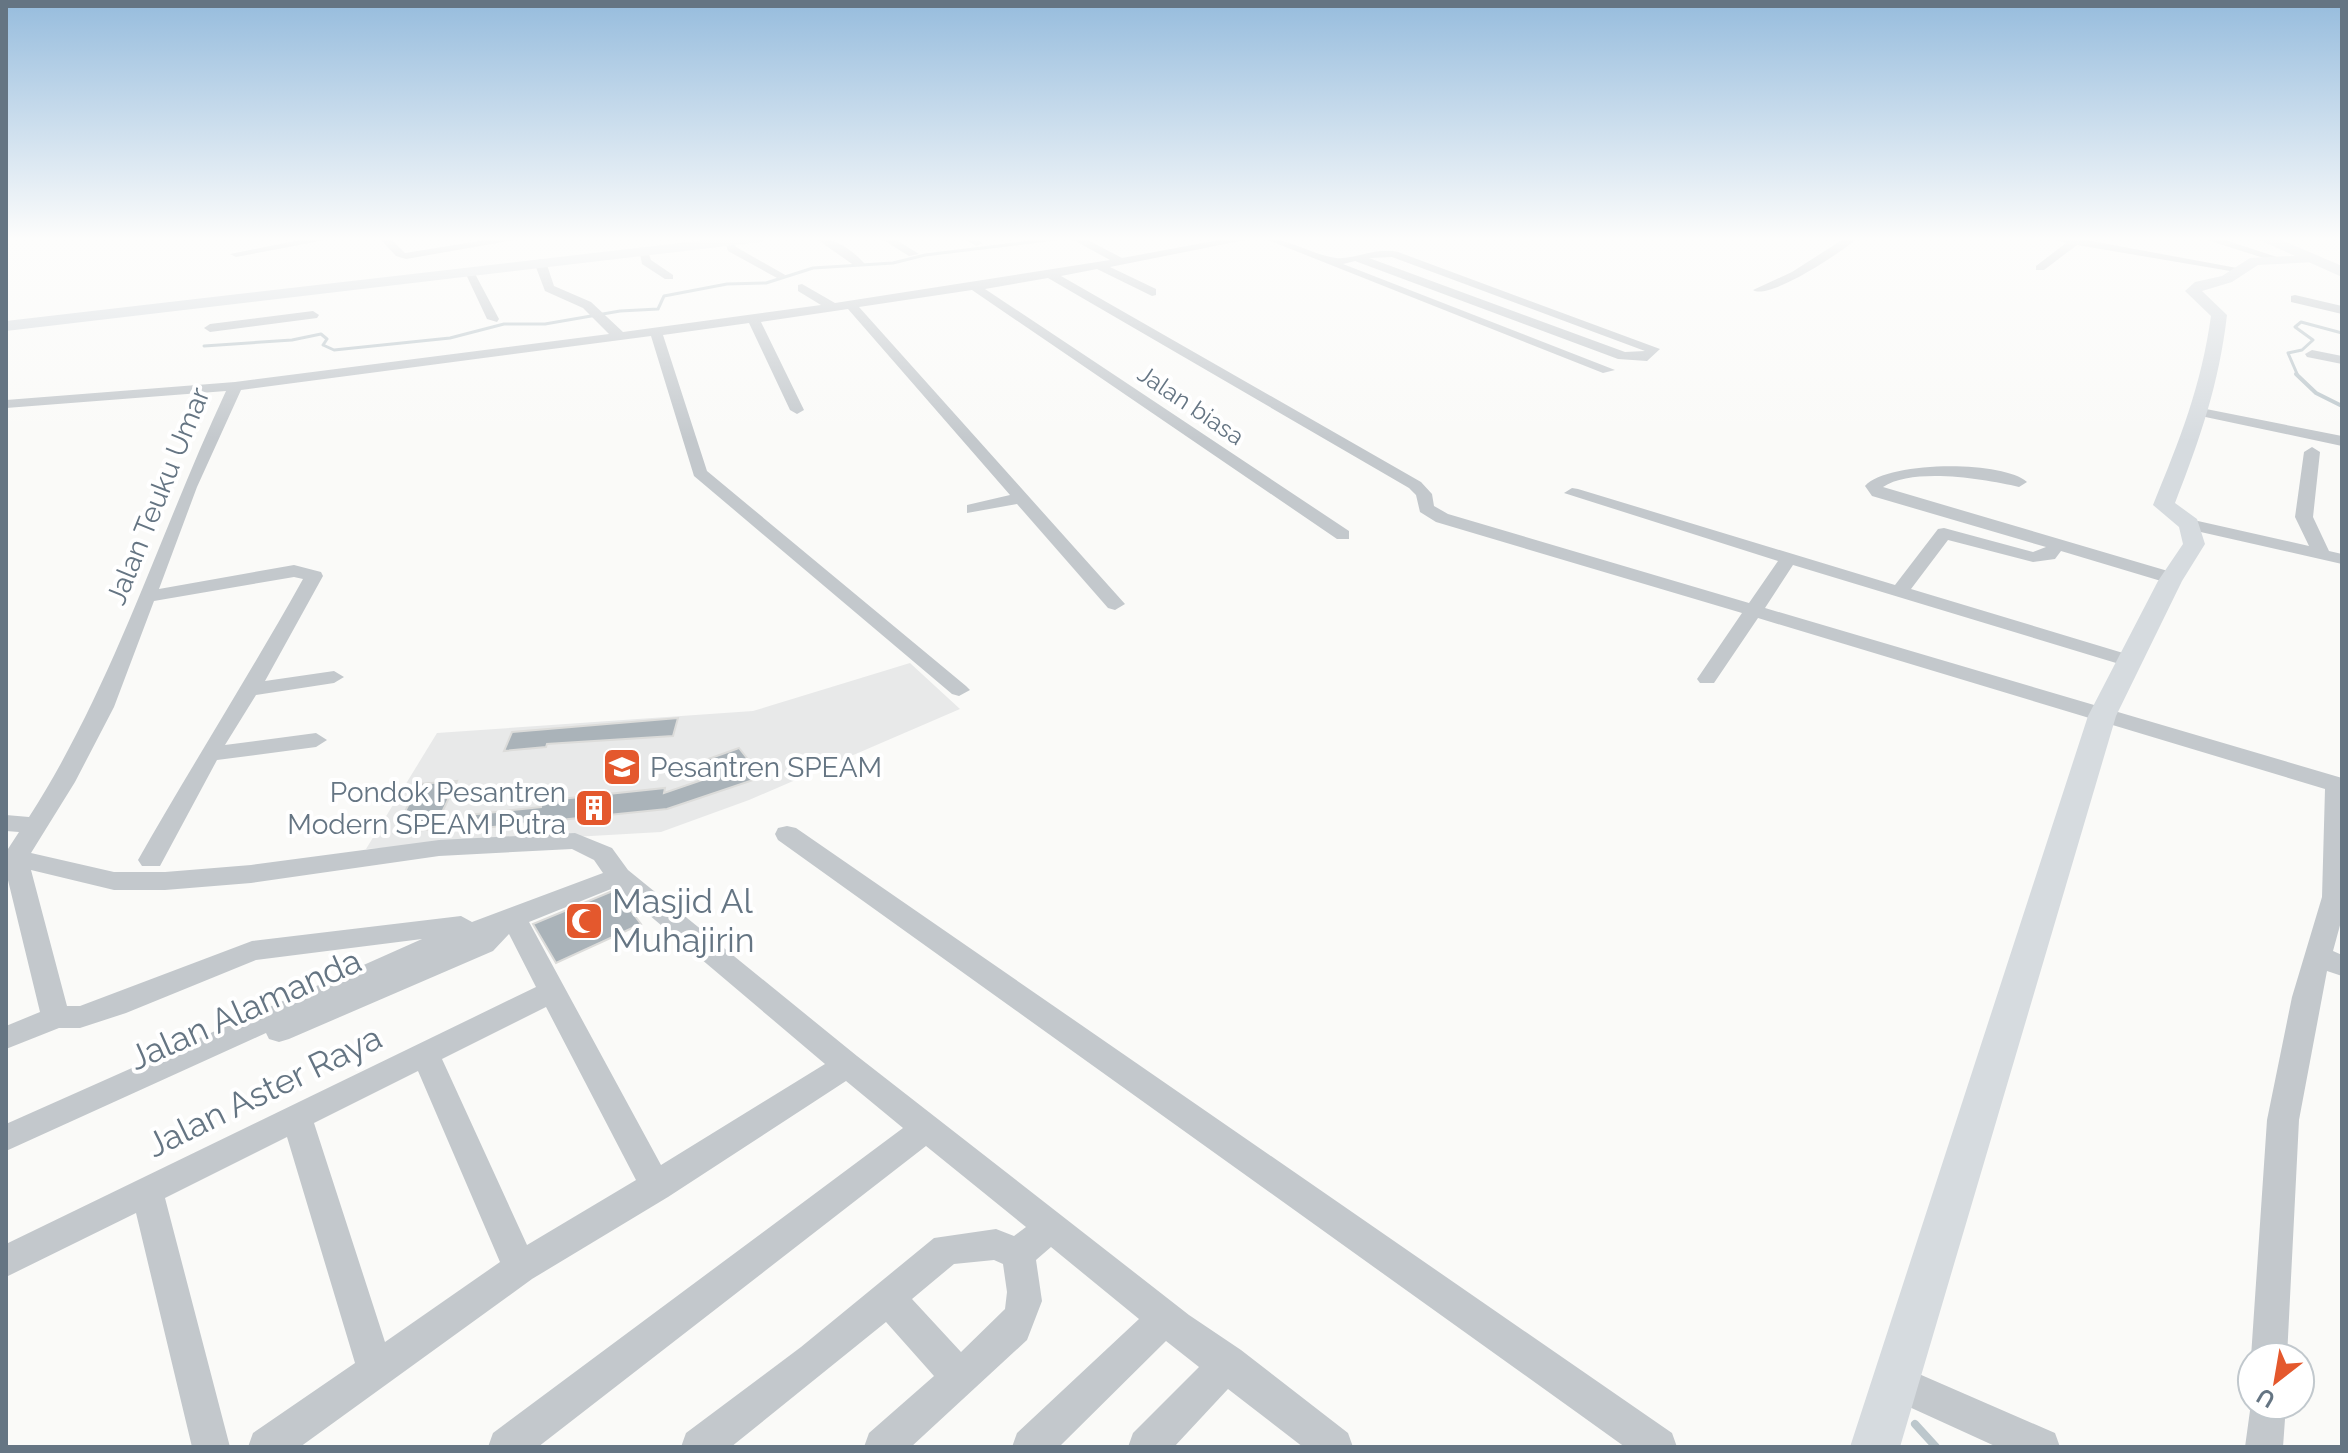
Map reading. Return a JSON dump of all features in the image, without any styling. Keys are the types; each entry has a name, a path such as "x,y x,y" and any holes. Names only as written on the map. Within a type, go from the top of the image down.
{"main road":[{"path":"6,326 174,306"},
{"path":"1875,1447 2102,716 2126,660 2161,602 2171,578 2192,551 2189,524 2169,510 2164,500 2201,412 2219,315 2209,306"}],"street":[{"path":"271,319 280,306"},
{"path":"486,306 493,319"},
{"path":"586,306 619,336"},
{"path":"841,306 1021,498 1115,604"},
{"name":"Jalan Teuku Umar","path":"11,860 63,782 103,707 149,596 189,487 235,386 841,306"},
{"name":"Jalan biasa","path":"1002,306 1343,535"},
{"path":"1104,306 1415,485 1424,494 1426,508 1442,518 2339,785 2339,898 2330,961 2306,997 2283,1120 2270,1341"},
{"path":"1436,306 1608,370"},
{"path":"1489,306 1631,358 1647,357 1654,352 1642,342 1538,306"},
{"path":"1490,326 1550,310"},
{"path":"210,328 313,315"},
{"path":"753,319 797,410"},
{"path":"656,332 700,473 959,690"},
{"path":"2312,354 2342,360"},
{"path":"6,404 235,386"},
{"path":"2201,412 2342,441"},
{"path":"2312,452 2304,517 2323,556"},
{"path":"2019,482 1960,471 1884,479 1873,486 1878,492 2171,578"},
{"path":"1572,493 1790,556 2126,660"},
{"path":"973,509 1021,498"},
{"path":"2189,524 2342,559"},
{"path":"1901,590 1944,533 2033,557 2049,555 2057,544"},
{"path":"1707,679 1790,556"},
{"path":"149,596 294,571 314,576 209,754 151,860"},
{"path":"249,690 334,677"},
{"path":"209,754 316,740"},
{"path":"6,823 34,825"},
{"path":"787,834 1658,1447"},
{"path":"56,1017 11,860 114,881 165,881 251,874 439,848 575,841 603,854 619,876 846,1064 1165,1318 1228,1363 1334,1447"},
{"path":"6,1038 56,1017 80,1017 104,1009 208,965 271,946 465,925 499,926 619,876"},
{"path":"499,926 555,990 656,1187"},
{"name":"Jalan Alamanda","path":"6,1138 443,941 499,926"},
{"name":"Jalan Alamanda","path":"6,1154 499,926"},
{"name":"Jalan Aster Raya","path":"6,1261 555,990"},
{"path":"425,1054 520,1268"},
{"path":"267,1447 520,1268 656,1187 846,1064"},
{"path":"297,1117 376,1371"},
{"path":"507,1447 926,1128"},
{"path":"147,1191 211,1447"},
{"path":"1017,1254 1051,1227"},
{"path":"700,1447 814,1360 946,1249 996,1244 1017,1254"},
{"path":"883,1447 1014,1328 1024,1313 1027,1293 1017,1254"},
{"path":"887,1297 960,1377"},
{"path":"1031,1447 1165,1318"},
{"path":"1147,1447 1228,1363"},
{"path":"1896,1382 2041,1447"},
{"path":"2264,1447 2266,1421"}],"shaded area":[{"name":"Pesantren SPEAM","path":"910,663 960,709 749,800 661,832 366,849 437,733 753,711"}],"building":[{"name":"Pondok Pesantren Modern SPEAM Putra","path":"678,718 673,736 547,744 546,747 504,751 512,732"},
{"path":"739,748 762,777 667,809 463,830 468,815 541,807 542,801 665,788 664,793 708,778 697,763"},
{"name":"Pondok Pesantren Modern SPEAM Putra","path":"457,781 434,829 394,833 419,784"},
{"name":"Masjid Al Muhajirin","path":"615,890 641,924 556,963 533,924"}],"waterway":[{"path":"204,346 292,340 321,334 327,339 323,345 334,350 450,338 504,324 545,324 620,311 658,309 659,306"},
{"path":"2298,376 2288,353 2302,350 2313,340 2295,327 2301,322 2342,333"},
{"path":"2298,376 2316,393 2342,406"},
{"path":"1915,1424 1936,1447"}],"place":[{"name":"Pesantren SPEAM","path":"622,767"},
{"name":"Pondok Pesantren Modern SPEAM Putra","path":"594,808"},
{"name":"Masjid Al Muhajirin","path":"584,921"}]}
